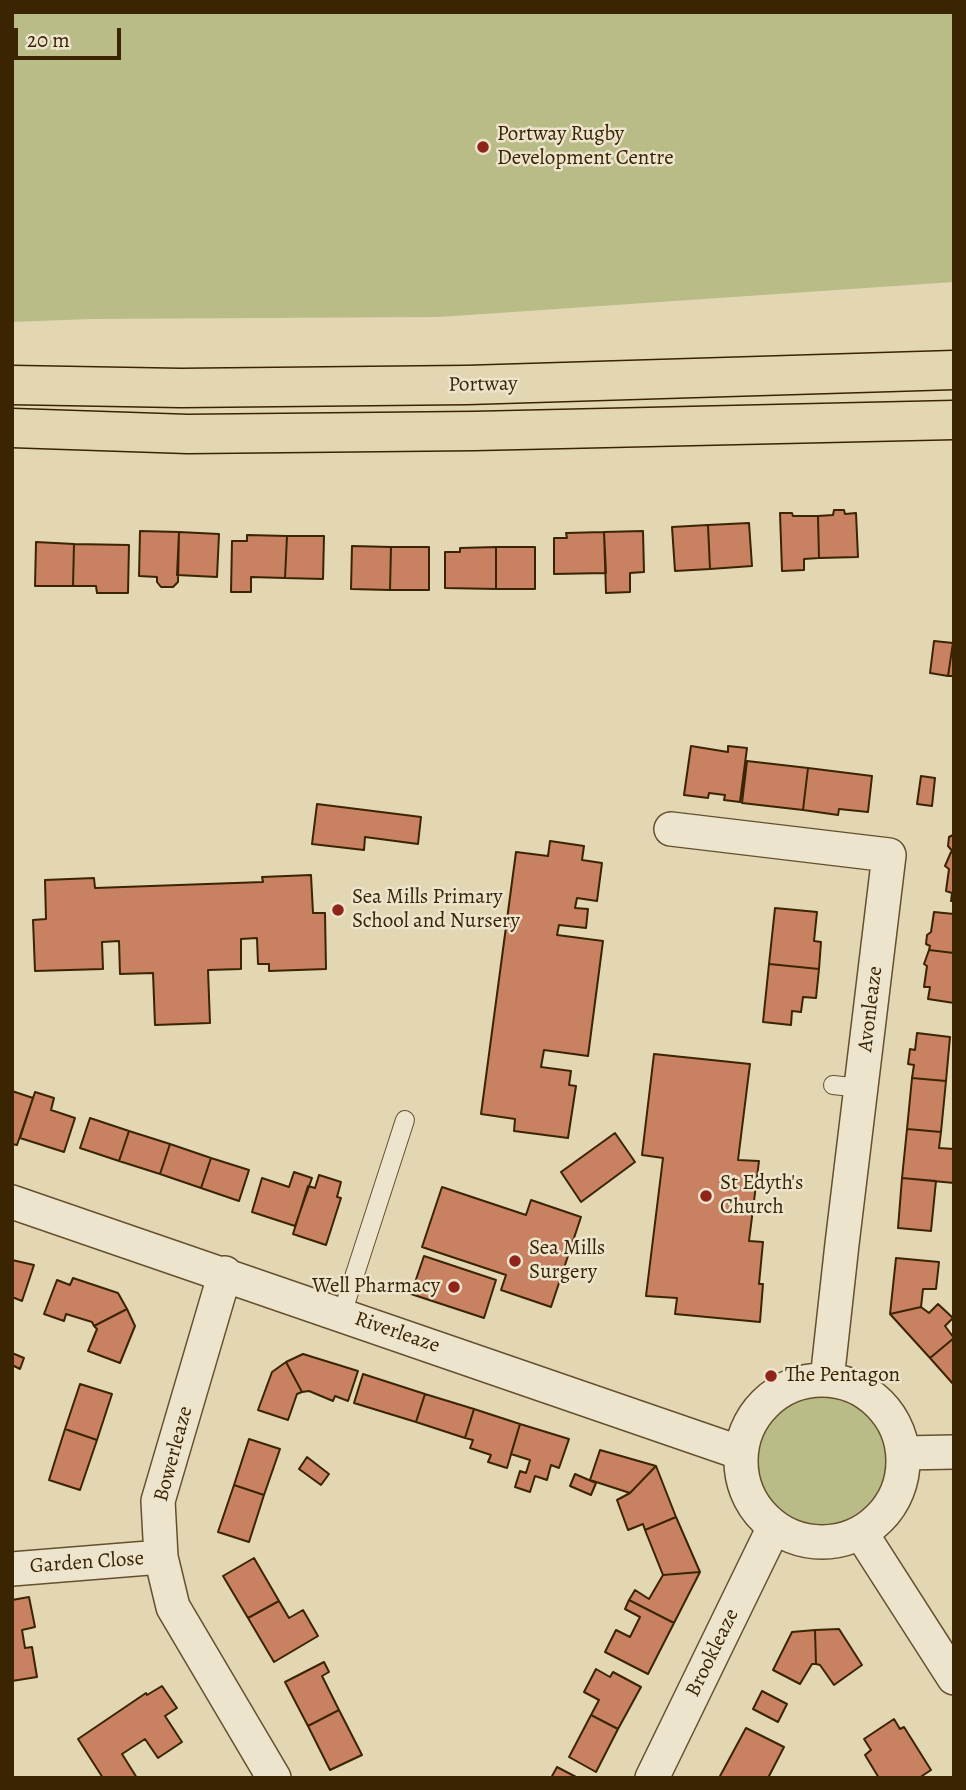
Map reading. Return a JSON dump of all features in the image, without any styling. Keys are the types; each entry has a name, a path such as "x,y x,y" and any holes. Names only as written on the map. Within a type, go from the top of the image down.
{"highway":[{"name":"Portway","path":"12,385 181,388 467,385 954,370"},
{"path":"12,428 202,434 954,420"}],"street":[{"name":"Avonleaze","path":"671,830 889,855 847,1086 827,1380"},
{"name":"Riverleaze","path":"12,1202 225,1273 741,1453"},
{"name":"Bowerleaze","path":"225,1273 158,1501 161,1557 173,1607 274,1778"},
{"path":"827,1380 850,1384 869,1395 886,1411 897,1430 903,1452 902,1476 894,1499 880,1518 861,1533 839,1541 817,1543 794,1538 774,1527 754,1507 743,1481 741,1453 747,1429 770,1400 780,1392 803,1382 827,1380"},
{"path":"903,1452 954,1452"},
{"name":"Brookleaze","path":"652,1778 774,1527"},
{"path":"861,1533 954,1678"},
{"name":"Garden Close","path":"12,1569 161,1557"}],"lane":[{"path":"342,1314 405,1120"}],"green space":[{"name":"Portway Rugby Development Centre","path":"12,12 954,12 954,282 439,317 12,322"},
{"path":"823,1394 848,1399 870,1413 884,1435 889,1460 884,1485 870,1507 848,1521 823,1526 798,1521 776,1507 762,1485 757,1460 762,1435 776,1413 798,1399"}],"building":[{"path":"834,510 844,510 845,514 856,513 858,557 819,558 818,516 833,515"},
{"path":"780,513 818,516 819,558 804,559 804,570 782,571"},
{"path":"749,523 752,566 710,569 708,525"},
{"path":"708,525 710,569 675,571 672,527"},
{"path":"140,531 179,532 178,582 173,587 161,587 157,577 139,576"},
{"path":"643,531 644,572 630,573 630,592 606,593 604,532"},
{"path":"179,532 219,534 217,577 177,575"},
{"path":"604,532 606,573 554,574 554,538 567,538 566,533"},
{"path":"247,535 287,536 285,578 251,577 251,592 231,592 232,541 247,541"},
{"path":"287,536 324,536 323,579 285,578"},
{"path":"36,542 74,544 73,586 35,586"},
{"path":"74,544 129,545 128,593 97,593 96,586 73,586"},
{"path":"352,546 391,547 390,590 351,589"},
{"path":"391,547 429,547 429,590 390,590"},
{"path":"496,547 535,547 535,589 496,589"},
{"path":"496,547 496,589 445,588 445,552 460,552 460,548"},
{"path":"934,641 953,643 948,676 930,673"},
{"path":"953,643 954,676 948,676"},
{"path":"691,746 728,752 728,746 747,748 740,802 724,800 725,795 709,793 708,798 684,795"},
{"path":"747,761 808,768 803,810 742,803"},
{"path":"808,768 872,776 868,812 839,809 838,815 803,810"},
{"path":"921,776 935,778 932,806 917,804"},
{"path":"317,804 421,817 418,844 365,837 364,850 312,844"},
{"path":"954,826 954,853 948,846"},
{"path":"550,841 584,846 582,860 602,863 597,901 577,898 575,908 588,909 586,928 559,925 557,935 603,941 588,1056 544,1050 541,1067 571,1071 569,1085 576,1086 568,1138 514,1131 515,1119 481,1114 516,852 548,856"},
{"path":"951,852 954,853 954,901 951,901 952,893 946,891 949,869 945,866"},
{"path":"311,875 313,913 325,913 326,969 269,971 269,964 258,964 257,938 241,939 241,969 208,970 210,1023 155,1025 153,973 120,974 119,941 102,942 103,969 35,971 33,920 46,919 45,880 94,878 95,888 263,882 262,877"},
{"path":"775,908 817,912 814,941 821,942 819,969 769,964"},
{"path":"934,912 954,914 954,953 929,950 930,946 926,944"},
{"path":"929,950 954,953 954,1003 928,999 930,987 924,987 927,966 924,964"},
{"path":"769,964 819,969 816,998 803,997 801,1012 792,1011 791,1025 763,1022"},
{"path":"917,1033 950,1037 946,1081 912,1078 914,1065 908,1064 910,1049 915,1050"},
{"name":"St Edyth's Church","path":"654,1054 750,1064 738,1160 759,1161 749,1241 763,1242 759,1284 763,1284 760,1322 675,1314 677,1298 646,1296 663,1158 642,1155"},
{"path":"912,1078 946,1081 941,1132 907,1129"},
{"path":"12,1091 33,1098 17,1145 12,1144"},
{"path":"35,1092 54,1098 51,1110 75,1118 64,1152 20,1138"},
{"path":"90,1118 129,1131 119,1161 80,1148"},
{"path":"907,1129 941,1132 939,1148 954,1149 954,1183 902,1178"},
{"path":"129,1131 170,1144 160,1174 119,1161"},
{"path":"615,1133 635,1162 581,1202 561,1172"},
{"path":"170,1144 211,1158 201,1188 160,1174"},
{"path":"211,1158 249,1170 239,1201 201,1188"},
{"path":"294,1172 312,1178 295,1226 252,1212 262,1178 289,1187"},
{"path":"319,1175 341,1182 337,1197 341,1198 326,1245 293,1234 308,1186 315,1188"},
{"path":"902,1178 936,1181 931,1231 898,1228"},
{"name":"Sea Mills Surgery","path":"442,1187 526,1215 531,1200 581,1217 551,1307 501,1290 506,1275 422,1247"},
{"name":"Well Pharmacy","path":"424,1256 496,1280 484,1318 411,1294"},
{"path":"896,1258 939,1262 936,1289 923,1289 921,1307 890,1314"},
{"path":"12,1260 34,1265 22,1301 12,1297"},
{"path":"73,1278 118,1293 127,1309 94,1326 92,1322 66,1314 64,1321 44,1314 57,1280 70,1285"},
{"path":"938,1304 953,1318 945,1326 954,1338 930,1358 890,1314 921,1307 929,1313"},
{"path":"127,1309 135,1326 120,1363 88,1351 97,1329 94,1326"},
{"path":"954,1338 954,1385 930,1358"},
{"path":"12,1353 24,1358 20,1369 12,1365"},
{"path":"303,1354 358,1371 348,1401 335,1396 333,1401 309,1391 302,1392 286,1362"},
{"path":"286,1362 302,1392 297,1394 288,1420 258,1410 272,1372"},
{"path":"363,1374 425,1394 416,1422 354,1403"},
{"path":"80,1384 112,1394 97,1440 65,1429"},
{"path":"425,1394 474,1409 465,1438 416,1422"},
{"path":"474,1409 520,1424 507,1468 488,1462 491,1455 470,1448 473,1440 465,1438"},
{"path":"520,1424 569,1439 559,1468 551,1465 547,1480 535,1476 530,1492 515,1487 520,1471 526,1473 530,1460 511,1454"},
{"path":"65,1429 97,1440 80,1490 49,1480"},
{"path":"249,1439 280,1449 264,1495 234,1485"},
{"path":"600,1450 656,1466 630,1493 590,1480"},
{"path":"307,1457 329,1474 321,1485 299,1469"},
{"path":"656,1466 676,1517 645,1530 643,1524 628,1530 617,1500 630,1493"},
{"path":"575,1474 596,1483 591,1495 570,1486"},
{"path":"234,1485 264,1495 249,1542 218,1532"},
{"path":"676,1517 700,1572 663,1575 645,1530"},
{"path":"254,1558 279,1601 248,1618 223,1576"},
{"path":"700,1572 674,1623 629,1600 635,1590 649,1599 663,1575"},
{"path":"29,1597 35,1627 22,1630 25,1648 32,1647 37,1677 12,1681 12,1600"},
{"path":"629,1600 674,1623 648,1674 605,1652 616,1630 630,1637 640,1617 625,1609"},
{"path":"279,1601 289,1618 303,1610 318,1636 274,1662 248,1618"},
{"path":"839,1629 862,1665 834,1685 820,1665 816,1664 815,1630"},
{"path":"815,1630 816,1664 812,1664 800,1684 773,1670 792,1632"},
{"path":"324,1662 329,1672 322,1676 339,1710 308,1726 285,1682"},
{"path":"596,1669 610,1677 613,1672 641,1687 618,1729 591,1715 599,1700 584,1692"},
{"path":"162,1686 177,1708 165,1716 182,1742 158,1758 145,1739 122,1754 137,1778 103,1778 78,1739 146,1693 147,1695"},
{"path":"762,1691 787,1704 778,1722 753,1709"},
{"path":"339,1710 362,1755 330,1770 308,1726"},
{"path":"591,1715 618,1729 596,1772 569,1757"},
{"path":"894,1719 900,1729 904,1727 931,1770 919,1778 879,1778 865,1755 871,1750 864,1739"},
{"path":"746,1728 784,1747 768,1778 719,1778"},
{"path":"557,1767 578,1778 551,1778"}],"place":[{"name":"Portway Rugby Development Centre","path":"483,147"},
{"name":"Sea Mills Primary School and Nursery","path":"338,910"},
{"name":"St Edyth's Church","path":"706,1196"},
{"name":"Sea Mills Surgery","path":"515,1261"},
{"name":"Well Pharmacy","path":"454,1287"},
{"name":"The Pentagon","path":"771,1376"}]}
